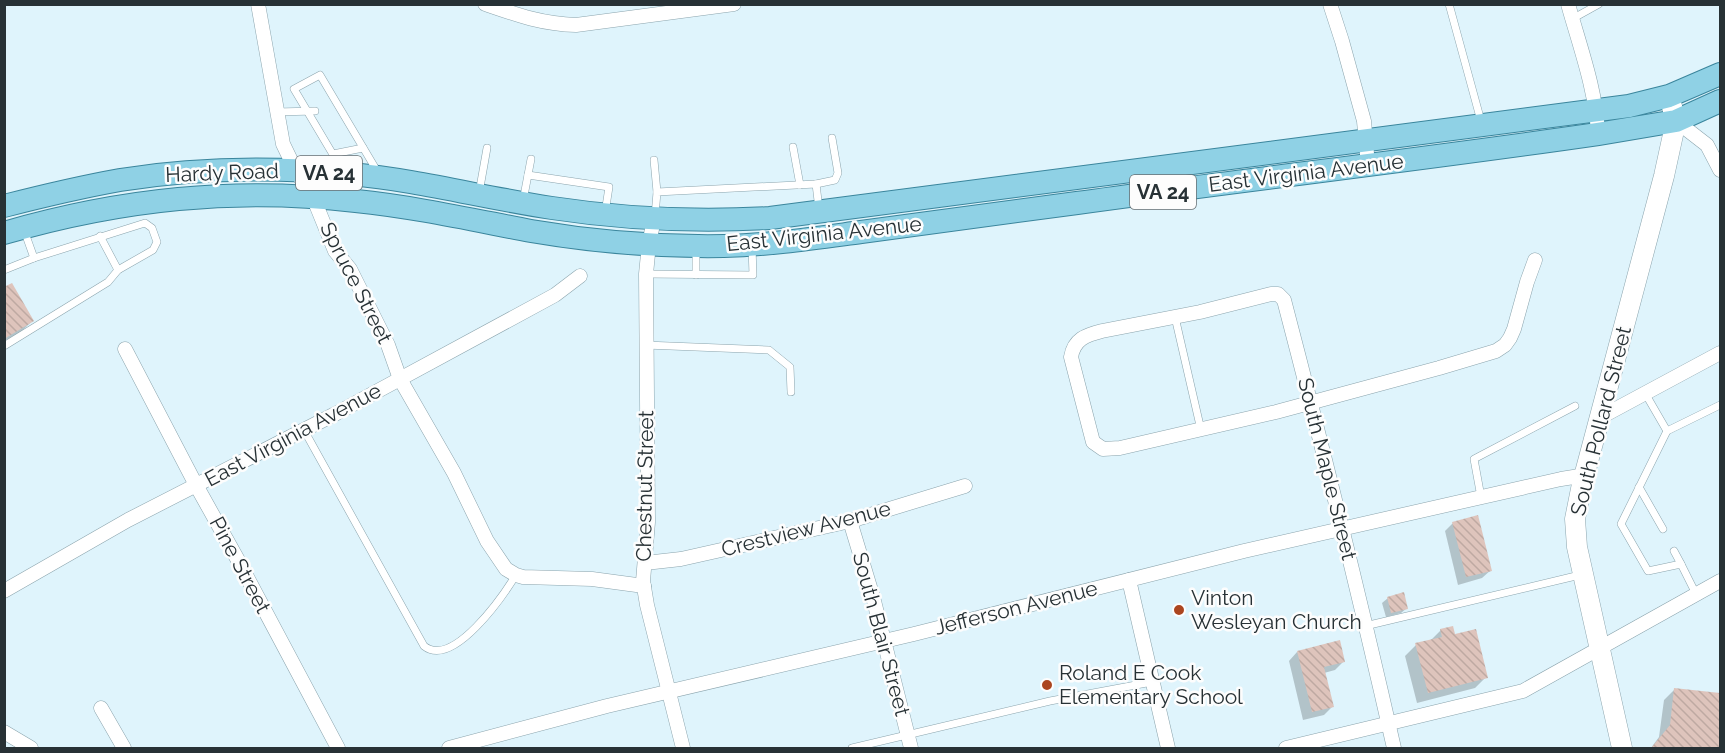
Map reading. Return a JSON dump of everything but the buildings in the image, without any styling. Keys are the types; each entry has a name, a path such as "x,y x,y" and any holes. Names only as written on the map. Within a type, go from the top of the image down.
{"main road":[{"name":"VA 24","path":"1669,96 1720,74"},
{"name":"East Virginia Avenue","path":"654,219 714,221 770,218 1629,106 1669,96"},
{"name":"South Pollard Street","path":"1622,748 1577,547 1575,519 1582,484 1661,188 1676,121 1669,96"},
{"name":"VA 24","path":"1676,121 1720,101"},
{"name":"East Virginia Avenue","path":"649,244 752,244 901,227 1598,134 1676,121"},
{"name":"Hardy Road","path":"4,206 63,191 121,180 233,170 296,171 381,178 522,203 604,215 654,219"},
{"name":"Hardy Road","path":"14,231 48,221 158,200 251,195 359,201 569,236 649,244"}],"street":[{"name":"Spruce Street","path":"258,4 283,144 296,171 313,197 336,250 350,269 388,345 400,379 454,473 487,541 500,562 516,575"},
{"path":"485,4 537,21 576,26 734,4"},
{"path":"1330,4 1364,121 1368,165"},
{"path":"1568,4 1597,109 1598,134"},
{"path":"1676,121 1707,145 1720,170"},
{"name":"Chestnut Street","path":"654,219 646,274 648,522 644,586 683,748"},
{"path":"1175,317 1086,335 1075,344 1071,357 1093,442 1103,449 1120,448 1201,430 1496,351 1505,345 1514,329 1535,260"},
{"name":"East Virginia Avenue","path":"4,591 128,520 304,430 555,295 580,276"},
{"name":"South Maple Street","path":"1175,317 1271,294 1278,294 1284,300 1395,748"},
{"name":"Pine Street","path":"125,350 338,748"},
{"path":"1601,417 1720,353"},
{"name":"Jefferson Avenue","path":"448,748 670,691 1129,580 1481,497 1586,475"},
{"name":"Crestview Avenue","path":"645,563 681,559 850,521 965,486"},
{"name":"South Blair Street","path":"850,521 885,640 910,742"},
{"path":"516,575 592,579 644,586"},
{"path":"1129,580 1168,748"},
{"path":"1286,748 1523,691 1720,581"},
{"path":"101,708 124,748"},
{"path":"4,732 31,748"}],"lane":[{"path":"1449,4 1482,124"},
{"path":"1572,19 1599,4"},
{"path":"344,174 312,112 294,89 320,75 347,128 363,148 381,178"},
{"path":"278,112 312,112"},
{"path":"657,192 816,184 834,180 838,172 832,138"},
{"path":"793,147 800,185"},
{"path":"333,154 363,148"},
{"path":"478,195 487,148"},
{"path":"522,203 531,159"},
{"path":"654,160 657,192 654,219"},
{"path":"528,175 609,187 604,215"},
{"path":"816,184 819,212"},
{"path":"116,207 121,229"},
{"path":"4,270 121,229 145,223 152,228 157,242 153,250 118,270 108,282 4,346"},
{"path":"14,231 34,258"},
{"path":"100,236 118,270"},
{"path":"646,274 753,275 752,244"},
{"path":"696,275 697,245"},
{"path":"1175,317 1201,430"},
{"path":"645,345 769,350 790,367 791,392"},
{"path":"1645,393 1667,431"},
{"path":"1681,564 1648,571 1621,524 1667,431 1720,405"},
{"path":"1481,497 1474,459 1575,406"},
{"path":"304,430 423,646 440,651 469,633 486,617 516,575"},
{"path":"1639,487 1663,529"},
{"path":"1674,551 1696,594"},
{"path":"1365,626 1583,574"},
{"path":"852,748 910,742 1050,701 1152,682"}],"place":[{"name":"Vinton Wesleyan Church","path":"1179,610"},
{"name":"Roland E Cook Elementary School","path":"1047,685"}]}
